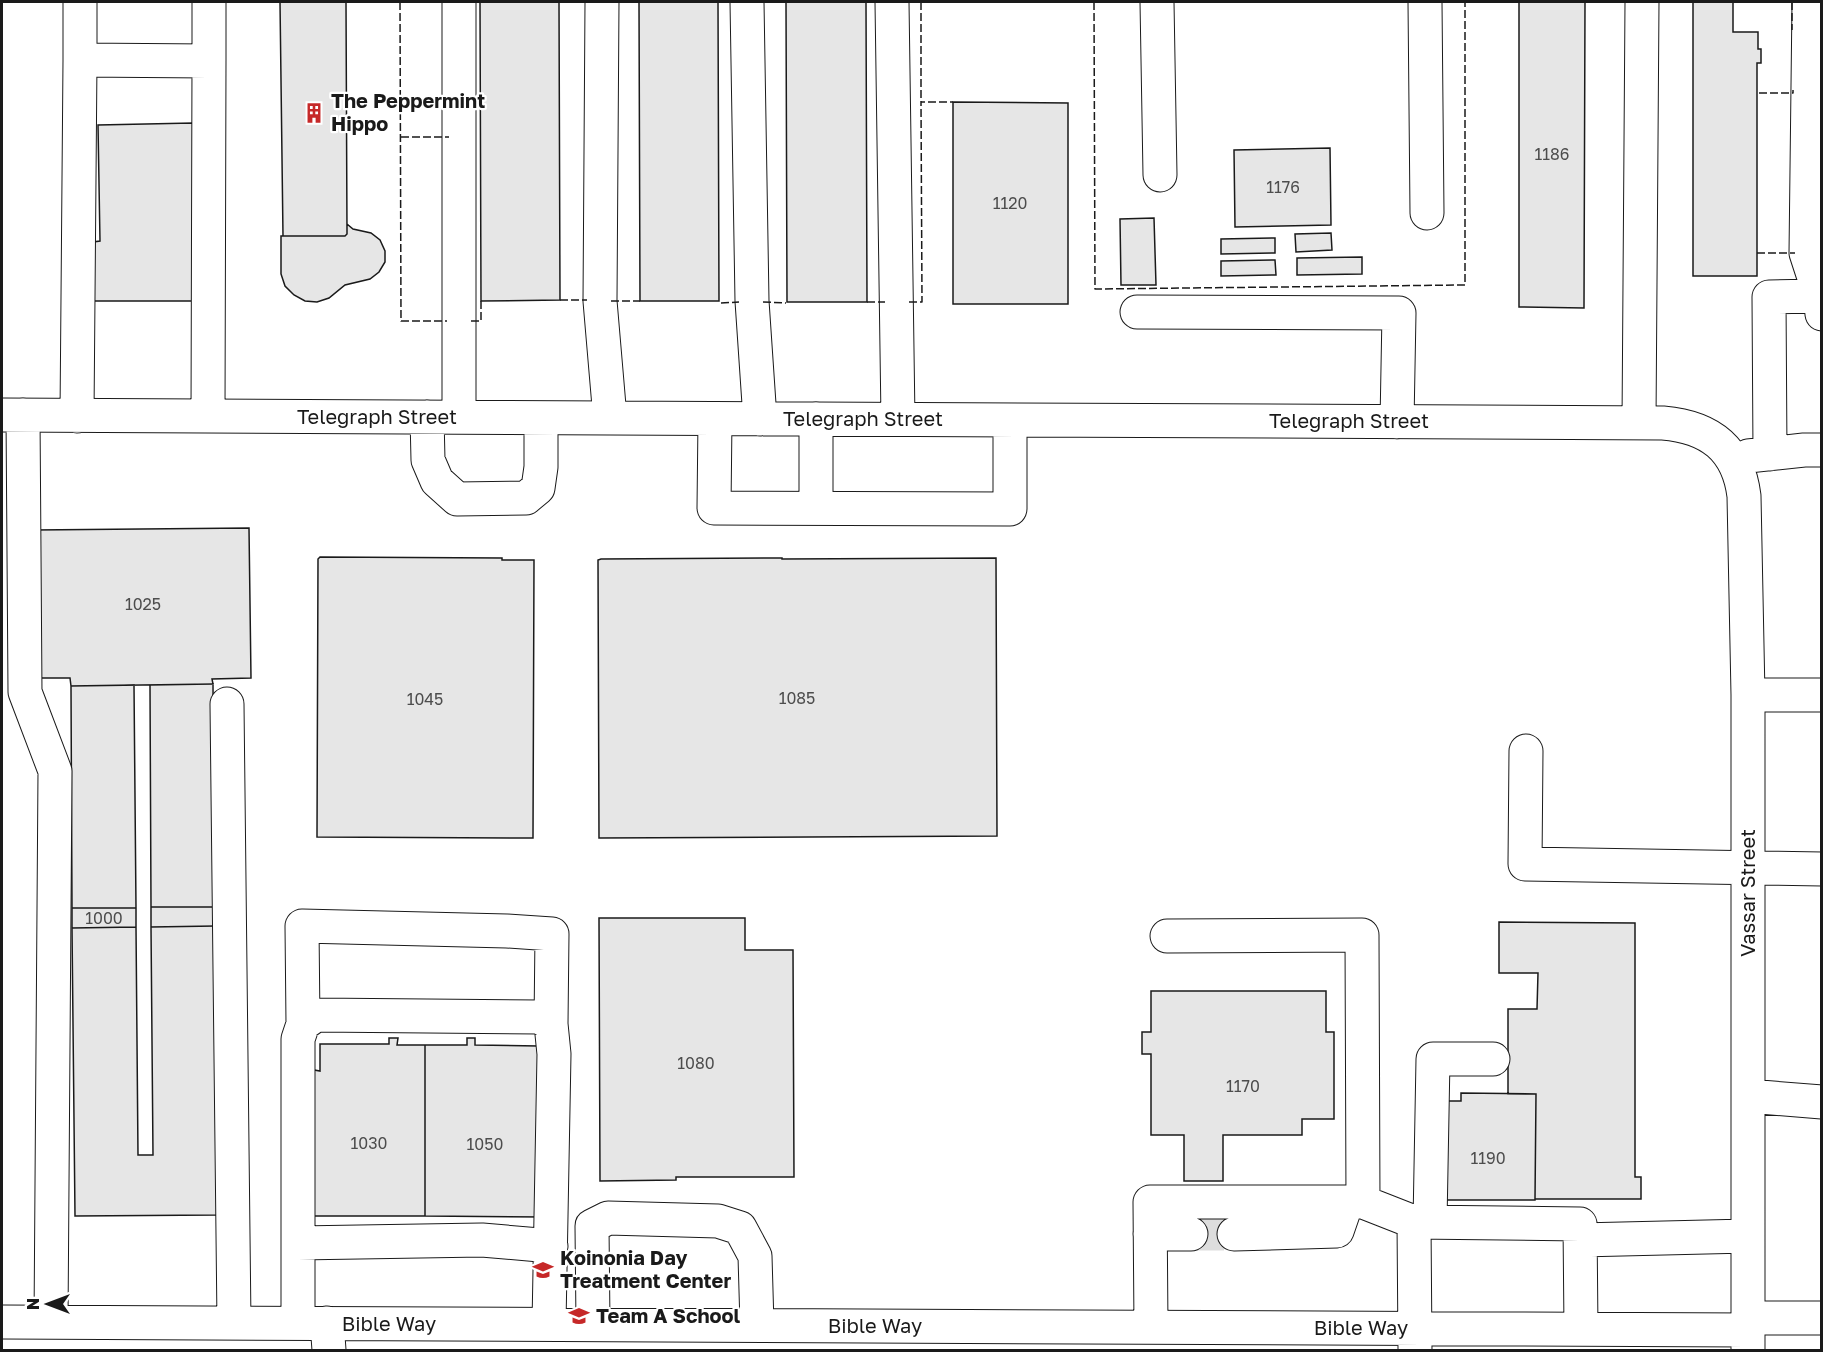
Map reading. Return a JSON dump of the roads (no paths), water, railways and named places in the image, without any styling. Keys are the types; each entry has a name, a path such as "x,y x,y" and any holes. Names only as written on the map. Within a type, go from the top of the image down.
{"street":[{"path":"77,416 80,2"},
{"path":"208,416 209,2"},
{"path":"459,2 443,417 428,460 437,481 457,498 526,498 538,488 541,466 541,418"},
{"path":"602,2 600,301 610,418"},
{"path":"747,2 752,302 760,419"},
{"path":"892,2 898,419"},
{"path":"1157,2 1160,175"},
{"path":"1425,2 1427,213"},
{"path":"1639,423 1642,2"},
{"path":"1770,454 1769,297 1821,305 1806,253 1809,2"},
{"path":"80,60 209,61"},
{"path":"1137,312 1399,313 1397,422"},
{"path":"12,415 25,692 55,771 51,1322"},
{"name":"Telegraph Street","path":"12,415 1639,423 1683,424 1703,432 1725,450"},
{"path":"715,418 714,508 1010,509 1010,420"},
{"path":"816,419 816,508"},
{"path":"1725,450 1770,454 1821,450"},
{"name":"Vassar Street","path":"1725,450 1738,467 1743,496 1748,695 1748,1333"},
{"path":"1748,695 1821,695"},
{"path":"227,704 234,1323"},
{"path":"1526,751 1525,864 1821,869"},
{"path":"318,1332 298,1243 298,1039 303,1024 302,926 552,934 550,1024 554,1054 549,1324"},
{"path":"1167,936 1362,935 1355,1202 1337,1232 1234,1234"},
{"path":"303,1024 316,1015 539,1017 550,1024"},
{"path":"1415,1339 1433,1059 1493,1059"},
{"path":"1748,1096 1821,1102"},
{"path":"1151,1328 1150,1202 1355,1202 1422,1222 1580,1224 1581,1329"},
{"path":"593,1324 592,1226 608,1218 718,1221 740,1228 755,1256 757,1325"},
{"path":"1150,1234 1191,1234"},
{"path":"1580,1240 1748,1236"},
{"path":"298,1243 482,1240 551,1246"},
{"name":"Bible Way","path":"2,1322 51,1322 146,1336 234,1323 318,1332 549,1324 757,1325 1151,1328 1491,1340 1581,1329 1628,1340 1748,1333 1821,1317"}],"tunnel":[{"path":"1191,1234 1234,1234"}],"place":[{"name":"The Peppermint Hippo","path":"314,113"},
{"name":"Koinonia Day Treatment Center","path":"543,1270"},
{"name":"Team A School","path":"579,1316"}]}
